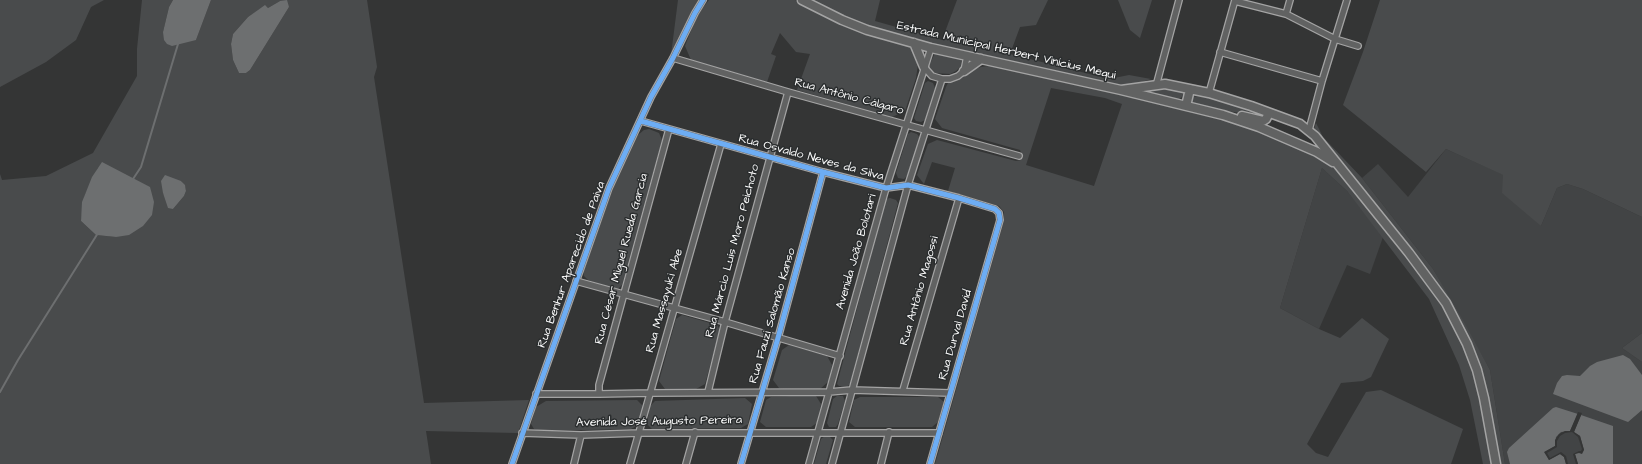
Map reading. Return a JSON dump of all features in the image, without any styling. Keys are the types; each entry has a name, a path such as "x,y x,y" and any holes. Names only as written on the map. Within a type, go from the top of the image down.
{"main road":[{"name":"Estrada Municipal Herbert Vinícius Mequi","path":"802,0 842,20 867,30 931,48 1121,90 1223,115 1266,130 1317,152 1337,164"},
{"name":"Estrada Municipal Herbert Vinícius Mequi","path":"810,0 819,8"},
{"path":"914,43 924,68"},
{"path":"964,71 981,59"},
{"name":"Estrada Municipal Herbert Vinícius Mequi","path":"1121,90 1165,84 1209,93 1251,106 1300,124 1309,130 1326,149 1409,253 1446,304 1456,321 1468,344 1479,379 1496,464"},
{"path":"1186,106 1190,89"},
{"path":"1223,115 1234,114 1263,121 1269,113"}],"street":[{"name":"Rua Benhur Aparecido de Paiva","path":"512,464 609,188 652,97 695,13 704,0"},
{"path":"1156,86 1179,0"},
{"path":"1209,93 1235,0 1286,14 1335,39 1358,46"},
{"path":"1286,14 1290,0"},
{"path":"1309,130 1322,81 1347,0"},
{"name":"Avenida João Bolotari","path":"809,464 886,188 931,48"},
{"path":"1220,52 1322,81"},
{"path":"924,68 932,76 942,79 950,79 958,76 964,71 967,56"},
{"name":"Rua Antônio Cálgaro","path":"673,58 788,92 1019,156"},
{"path":"832,464 908,185 942,79"},
{"name":"Rua Márcio Luís Moro Peichoto","path":"708,392 725,322 788,92"},
{"name":"Rua Osvaldo Neves da Silva","path":"641,121 886,188 908,185 995,209 999,213"},
{"name":"Rua César Miguel Rueda Garcia","path":"599,394 599,385 669,129"},
{"name":"Rua Massayuki Abe","path":"630,464 721,144"},
{"name":"Rua Fauzi Salomão Kanso","path":"741,464 778,338 823,172"},
{"name":"Rua Antônio Magossi","path":"903,390 958,198"},
{"name":"Rua Durval David","path":"930,464 1000,220 999,213"},
{"path":"576,281 725,322 840,356"},
{"path":"536,394 829,392 852,390 903,390 950,393"},
{"path":"686,464 695,432"},
{"name":"Avenida José Augusto Pereira","path":"522,433 581,435 695,432 939,433"},
{"path":"881,464 889,432"},
{"path":"574,464 581,435"}],"shaded area":[{"path":"0,0 104,0 91,7 76,40 46,62 0,87"},
{"path":"142,0 173,0 169,7 163,32 196,40 211,0 367,0 377,67 374,77 424,403 529,400 518,433 426,431 431,464 0,464 0,174 2,180 46,176 93,153 137,76 137,49","holes":["280,1 289,7 250,70 246,73 239,73 233,60 231,44 233,34 248,17 265,6 268,8","98,168 116,237 96,235 81,221 85,195","181,181 185,186 186,191 184,196 173,209 163,193"]},
{"path":"173,0 211,0 196,40 172,46 167,44 164,40 163,32 169,7"},
{"path":"287,0 289,7 250,70 246,73 239,73 233,60 231,44 233,34 248,17 265,5 268,8 280,1"},
{"path":"678,0 700,0 671,55"},
{"path":"709,0 795,0 866,32 911,47 916,54 918,64 916,78 905,111 892,117 797,90 810,54 796,52 780,33 771,54 776,56 767,82 691,60 685,46 697,15"},
{"path":"814,0 880,0 875,21 942,40 957,0 1048,0 1036,25 1020,27 1010,54 1109,79 1129,75 1151,79 1130,86 1120,86 932,45 869,27 820,5"},
{"path":"1118,0 1152,0 1140,38 1130,30"},
{"path":"1380,0 1642,0 1642,217 1583,189 1567,184 1557,188 1541,226 1502,193 1503,175 1446,149 1426,172 1343,105 1363,52"},
{"path":"935,53 962,58 961,66 950,74 934,73 930,69 930,64"},
{"path":"996,65 1121,92 1259,128 1329,161 1408,256 1444,305 1456,328 1477,380 1494,464 1483,464 1470,400 1459,365 1429,299 1347,191 1322,168 1280,308 1319,329 1340,338 1362,318 1389,339 1371,377 1363,381 1341,383 1307,444 1316,453 1328,457 1366,392 1381,390 1463,429 1451,464 935,464 1004,221 1004,212 999,206 948,191 955,168 932,162 924,184 917,175 928,144 937,140 1016,161 1021,160 1022,155 1020,150 942,128 935,119 948,83 959,78 966,72 981,67","holes":["1051,88 1105,98 1122,104 1094,186 1026,165"]},
{"path":"928,81 933,83 935,88 925,120 921,122 916,121 914,118 925,83"},
{"path":"1165,87 1182,91 1184,93 1181,98 1178,99 1136,90"},
{"path":"1191,96 1209,98 1263,112 1265,115 1264,117 1224,111 1193,103 1190,100"},
{"path":"1316,123 1323,137 1362,178 1433,269 1464,322 1490,370 1505,464 1499,464 1461,326 1315,132 1314,129"},
{"path":"649,129 659,133 662,140 622,285 618,289 611,288 588,280 584,276 583,271 613,189 638,135 644,130"},
{"path":"911,132 917,134 920,138 907,176 904,179 898,178 896,173 908,134"},
{"path":"1446,149 1504,175 1541,226 1557,188 1567,184 1583,189 1642,217 1642,333 1622,348 1642,362 1642,464 1505,464 1490,370 1433,269 1362,178 1378,164 1408,197"},
{"path":"102,162 150,187 154,202 152,215 143,226 129,235 116,237 96,235 81,221 82,202 92,177"},
{"path":"1322,168 1347,191 1383,237 1370,274 1347,265 1319,329 1280,308"},
{"path":"165,175 181,181 185,185 186,191 184,196 173,209 168,208 163,193 161,181"},
{"path":"890,198 896,200 898,203 850,384 847,387 839,386 837,384 886,199"},
{"path":"682,315 717,325 720,330 705,384 696,389 665,389 659,381 676,319"},
{"path":"1642,333 1642,362 1622,348"},
{"path":"789,345 827,356 832,365 829,381 820,389 779,388 773,380 782,350"},
{"path":"1623,355 1630,359 1642,375 1642,410 1628,422 1553,394 1557,383 1562,376 1580,376 1590,366 1597,362"},
{"path":"816,396 821,404 817,423 811,427 766,427 760,422 766,400 771,397"},
{"path":"837,396 843,396 845,401 838,424 836,427 829,427 827,423 833,399"},
{"path":"860,397 938,397 944,402 938,422 932,427 855,427 849,422 854,400"},
{"path":"745,398 752,404 748,424 741,428 652,429 647,424 650,406 655,401"},
{"path":"637,400 643,406 638,425 631,429 540,431 534,429 531,424 536,407 546,401"},
{"path":"1556,407 1578,414 1570,431 1561,432 1556,437 1555,446 1545,452 1549,460 1560,454 1564,457 1566,464 1510,464 1507,452 1509,448 1553,408"},
{"path":"1581,415 1613,426 1613,464 1578,464 1575,454 1584,450 1580,436 1574,432"},
{"path":"825,436 830,437 833,440 826,464 814,464 821,439"}],"pier":[{"path":"1578,412 1582,413 1574,432 1580,436 1584,450 1582,454 1575,454 1578,464 1576,464 1573,454 1581,451 1582,449 1578,437 1572,432 1565,433 1560,436 1557,441 1557,447 1547,453 1550,458 1561,452 1566,456 1568,464 1566,464 1564,457 1560,454 1549,460 1544,452 1555,446 1555,440 1559,434 1565,431 1570,431"}],"waterway":[{"path":"133,179 141,167 178,44"},
{"path":"0,392 18,360 98,233"}],"cycle path":[{"path":"512,464 609,188 651,97 703,0"},
{"path":"641,121 886,188 908,185 959,198 995,209 999,213 1000,220 930,464"},
{"path":"741,464 778,338 823,172"}]}
